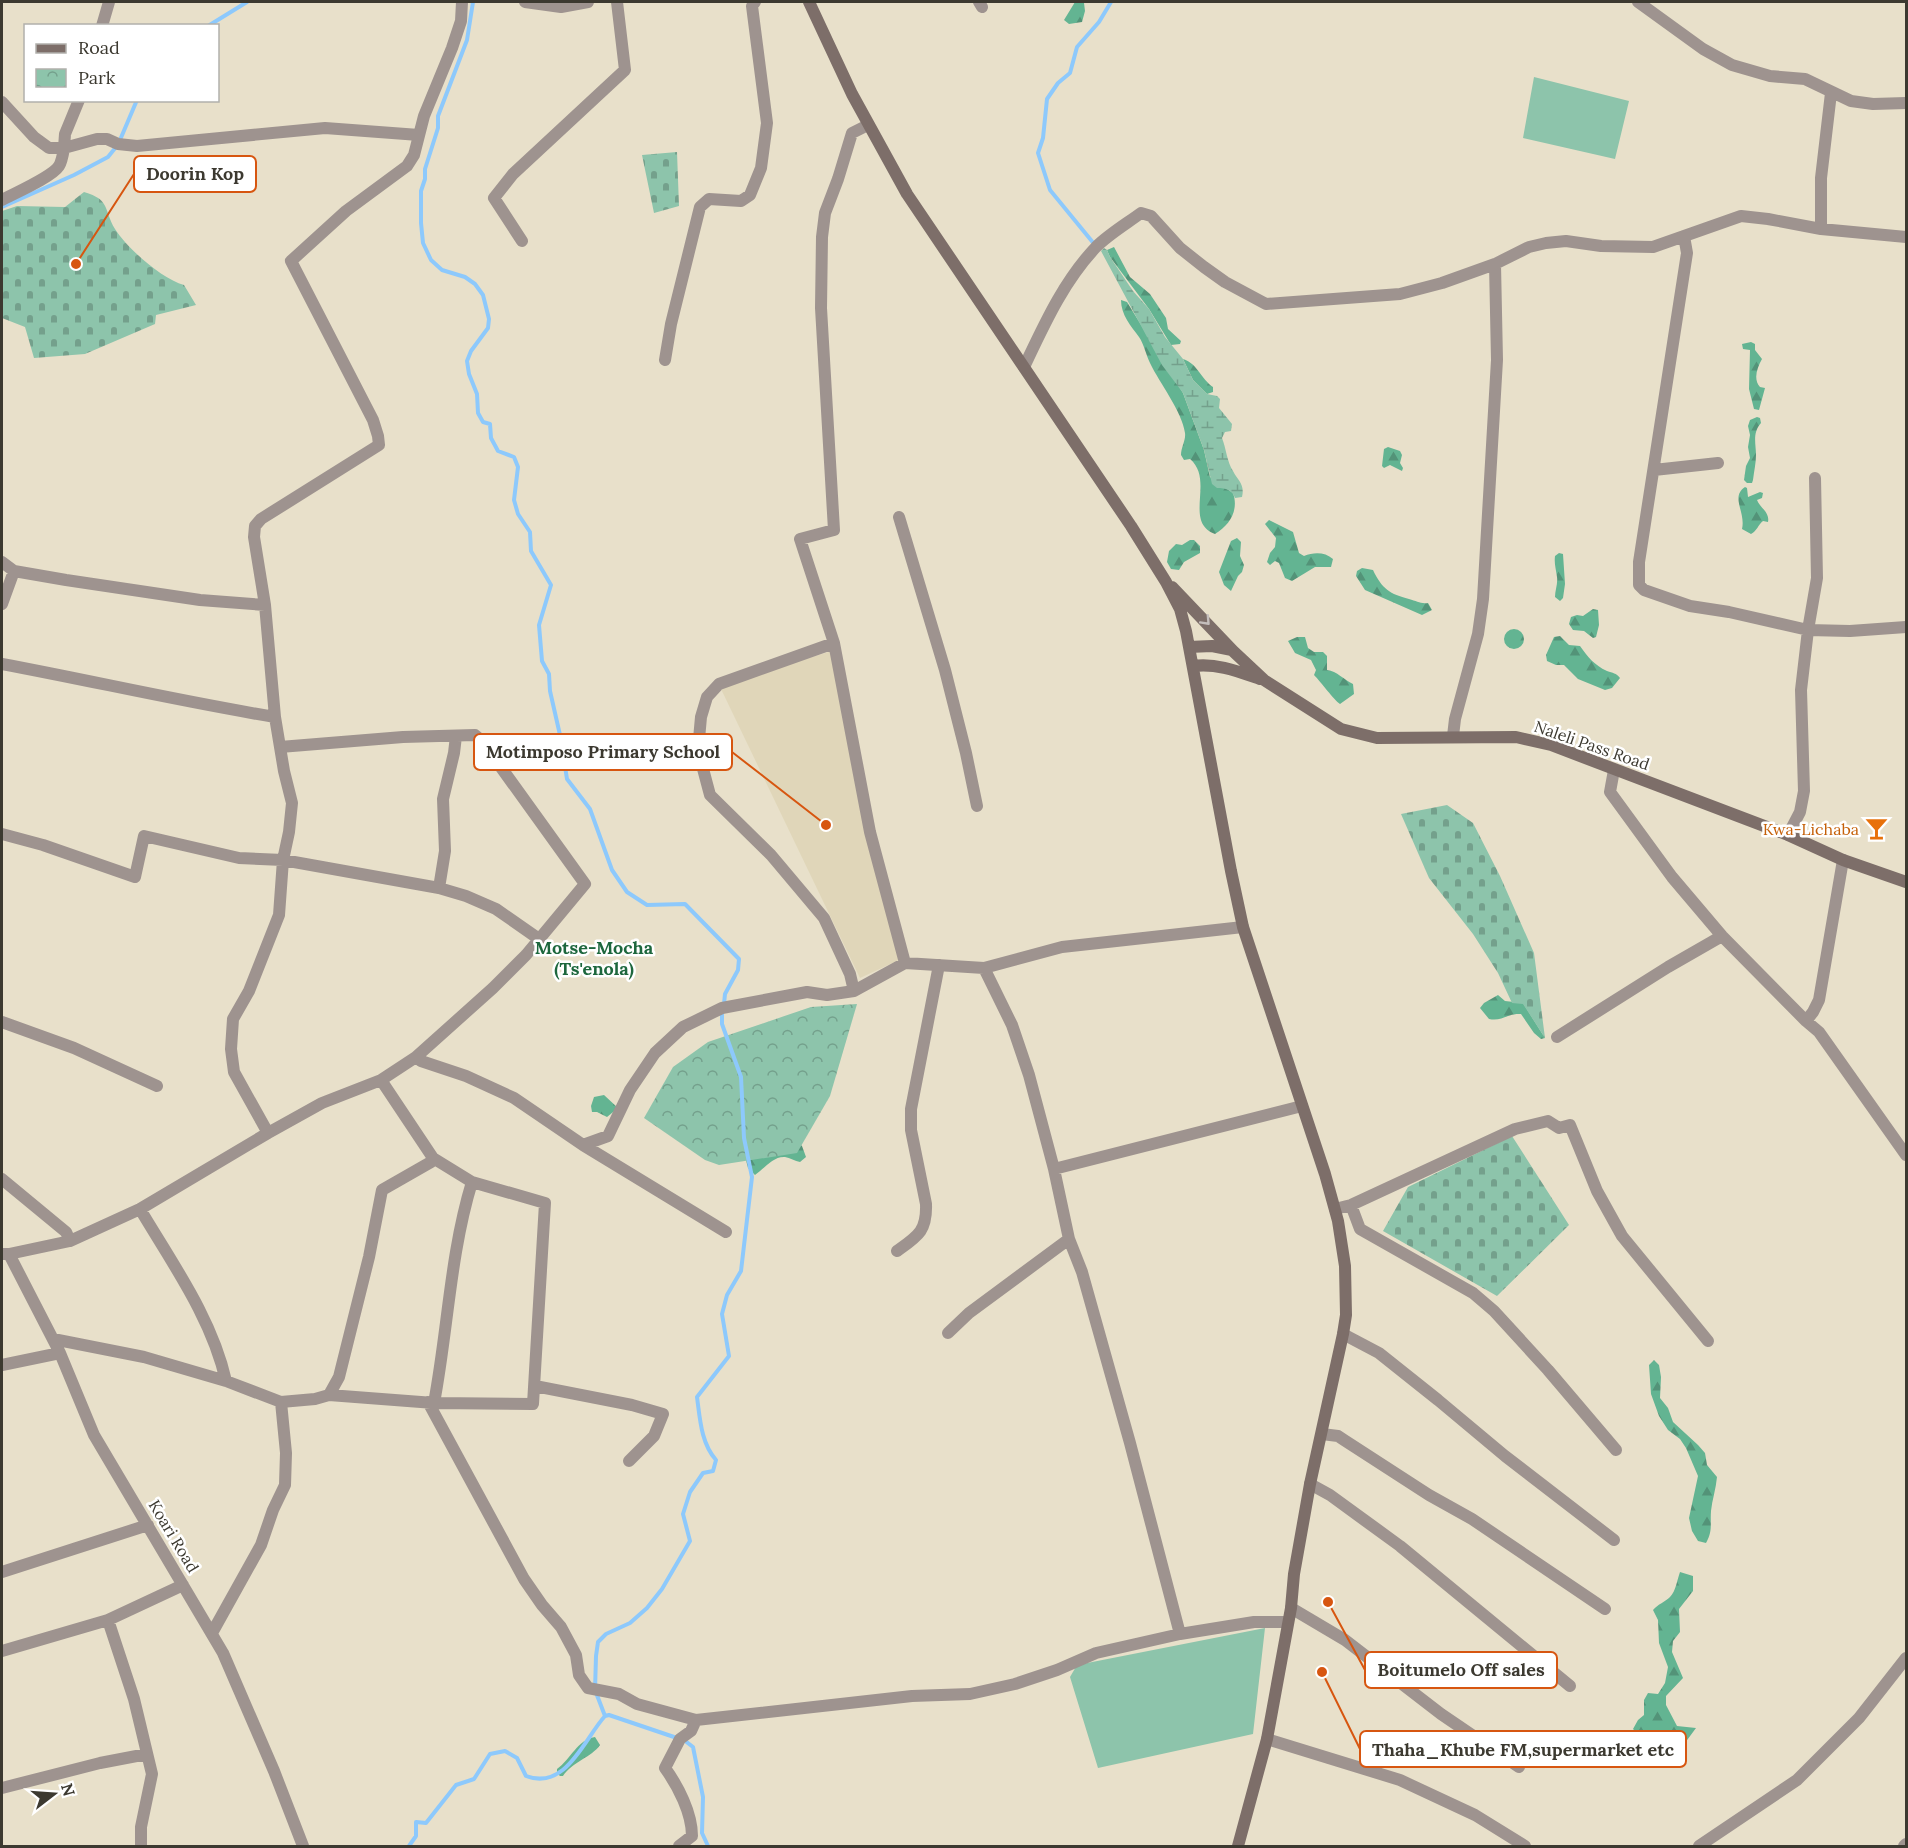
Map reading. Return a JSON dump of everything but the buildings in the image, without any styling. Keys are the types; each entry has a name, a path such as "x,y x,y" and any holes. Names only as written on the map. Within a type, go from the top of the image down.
{"main road":[{"path":"809,2 868,125 907,194 1166,582 1180,609 1243,927 1335,1209 1345,1266 1346,1315 1310,1484 1294,1574 1291,1608 1267,1740 1238,1846"},
{"path":"1166,582 1186,599 1233,651 1264,680"},
{"path":"1189,648 1212,646 1233,651"},
{"path":"1193,666 1206,664 1221,666 1264,680"},
{"name":"Naleli Pass Road","path":"1264,680 1341,729 1377,738 1516,737 1551,745 1788,835 1843,860 1906,882"}],"street":[{"path":"103,24 109,2"},
{"path":"268,1133 234,1072 231,1049 233,1019 249,991 279,915 283,860 292,803 275,717 265,604 254,537 255,526 261,519 379,445 373,420 291,261 346,211 407,166 414,155 424,116 452,48 460,21 462,2"},
{"path":"525,2 561,7 588,2"},
{"path":"522,241 494,198 513,174 625,70 617,2"},
{"path":"665,360 671,324 700,207 710,199 741,201 750,195 760,168 767,123 752,6 755,2"},
{"path":"1638,2 1703,49 1732,65 1770,76 1804,79 1851,101 1873,104 1906,103"},
{"path":"1821,229 1821,178 1831,93"},
{"path":"2,102 34,137 49,147 64,148 97,139 137,146 325,128 419,135"},
{"path":"2,200 42,179 58,167 64,148 65,134 78,102"},
{"path":"868,125 852,133 825,213 822,237 821,308 834,530 800,539 834,643 870,832 905,963"},
{"path":"1024,368 1050,312 1073,276 1097,247 1141,213 1150,216 1180,248 1204,267 1266,304 1400,294 1442,283 1496,264 1529,247 1546,243 1566,241 1601,246 1653,248 1741,216 1821,229 1906,237"},
{"path":"1683,236 1687,252 1640,562 1639,585 1644,590 1690,606 1729,612 1808,630 1850,631 1906,627"},
{"path":"1453,736 1455,719 1478,634 1483,599 1497,360 1496,264"},
{"path":"1654,470 1718,463"},
{"path":"1788,835 1800,812 1804,791 1801,690 1817,578 1815,478"},
{"path":"899,517 945,670 977,806"},
{"path":"2,562 14,571 200,600 265,604"},
{"path":"2,604 14,571"},
{"path":"834,643 719,684 707,697 701,717 698,750 710,795 771,855 824,918 850,974 854,991"},
{"path":"2,664 198,705 275,717"},
{"path":"5,1254 70,1241 140,1209 322,1103 381,1080 416,1057 494,988 585,884 482,741 475,735 403,737 280,747"},
{"path":"439,888 445,851 443,799 456,736"},
{"path":"1614,770 1610,792 1672,877 1722,936 1819,1032 1906,1155"},
{"path":"2,834 43,845 135,877 144,836 239,858 283,860 439,888 466,896 495,909 539,939"},
{"path":"1806,1021 1814,1012 1819,1000 1843,860"},
{"path":"583,1145 608,1136 630,1090 655,1053 683,1026 722,1008 807,992 827,995 854,991 905,963 984,968 1062,947 1243,927"},
{"path":"1557,1037 1722,936"},
{"path":"897,1251 915,1238 924,1227 927,1214 911,1130 911,1109 939,965"},
{"path":"984,968 1012,1025 1029,1075 1054,1169 1069,1239 1082,1272 1130,1443 1179,1634"},
{"path":"2,1022 74,1048 157,1086"},
{"path":"416,1057 421,1061 495,1088 514,1098 583,1145 726,1232"},
{"path":"53,1339 144,1358 226,1381 281,1402 315,1399 330,1395 431,1402 533,1404 544,1203 472,1182 433,1158 381,1080"},
{"path":"1054,1169 1302,1106"},
{"path":"1335,1209 1351,1205 1515,1129 1548,1121 1559,1128 1570,1125 1598,1191 1622,1236 1708,1341"},
{"path":"330,1395 339,1377 369,1257 382,1190 431,1162 433,1158"},
{"path":"2,1179 66,1232 70,1241"},
{"path":"472,1182 461,1217 444,1322 442,1360 431,1402 524,1579 561,1627 576,1655 579,1675 588,1688 619,1694 637,1704 696,1720 912,1696 970,1694 1015,1684 1057,1671 1096,1653 1179,1634 1254,1623 1287,1622"},
{"path":"1351,1205 1360,1229 1473,1293 1494,1311 1616,1450"},
{"path":"140,1209 196,1305 221,1358 226,1381"},
{"path":"948,1333 969,1312 1069,1239"},
{"name":"Koari Road","path":"5,1254 60,1353 94,1435 223,1653 274,1771 303,1846"},
{"path":"1343,1334 1379,1353 1505,1456 1614,1540"},
{"path":"2,1365 60,1353"},
{"path":"535,1386 632,1405 663,1414 654,1436 629,1461"},
{"path":"212,1633 261,1545 273,1510 285,1485 286,1453 281,1402"},
{"path":"1322,1434 1338,1436 1428,1495 1472,1519 1605,1609"},
{"path":"1310,1484 1330,1495 1400,1546 1570,1686"},
{"path":"2,1572 148,1525"},
{"path":"2,1651 108,1620 183,1584"},
{"path":"1291,1608 1345,1640 1441,1714 1519,1767"},
{"path":"108,1620 134,1699 152,1774 141,1827 141,1846"},
{"path":"1699,1846 1797,1780 1859,1718 1906,1658"},
{"path":"679,1846 692,1836 692,1824 679,1792 665,1768 680,1739 691,1731 696,1720"},
{"path":"1267,1740 1400,1780 1474,1815 1525,1846"},
{"path":"2,1788 100,1763 147,1754"}],"shaded area":[{"path":"832,651 899,960 860,978 721,689 766,671"}],"green space":[{"path":"1075,2 1084,3 1085,11 1082,22 1069,24 1064,20"},
{"path":"1534,77 1629,101 1615,159 1523,138"},
{"path":"677,152 679,206 654,213 642,155"},
{"path":"84,192 103,202 115,229 128,245 156,270 184,285 196,305 156,315 155,324 85,354 34,358 25,327 2,318 2,211 17,206 65,207"},
{"path":"1114,247 1130,277 1150,294 1166,318 1168,329 1181,341 1180,344 1171,345 1149,309 1110,257 1107,250"},
{"path":"1104,248 1133,291 1149,309 1165,337 1183,359 1193,380 1207,394 1220,399 1219,408 1232,424 1231,431 1225,432 1222,438 1229,463 1242,486 1242,497 1235,498 1228,490 1217,488 1212,484 1204,450 1183,393 1162,365 1101,251"},
{"path":"1121,300 1127,302 1183,393 1204,450 1210,477 1233,493 1235,505 1232,516 1229,522 1215,534 1206,528 1201,520 1200,478 1197,468 1190,459 1184,460 1181,455 1185,436 1180,416 1150,363 1141,340 1125,315"},
{"path":"1751,342 1755,344 1755,350 1762,359 1756,377 1760,387 1765,388 1759,410 1754,409 1749,389 1750,350 1743,349 1742,344"},
{"path":"1183,359 1196,368 1213,387 1213,392 1207,394 1193,380"},
{"path":"1760,418 1761,423 1755,435 1756,458 1753,480 1752,483 1747,483 1744,480 1750,458 1748,426 1750,420"},
{"path":"1388,447 1400,451 1402,471 1390,465 1384,468 1382,466 1384,449"},
{"path":"1745,487 1748,497 1763,493 1762,498 1757,500 1768,519 1768,522 1763,521 1751,534 1742,529 1739,495"},
{"path":"1269,520 1293,532 1299,553 1304,556 1315,553 1326,555 1333,559 1331,567 1315,567 1292,581 1285,578 1279,563 1275,561 1270,565 1267,562 1275,547 1276,538 1265,524"},
{"path":"1237,538 1241,542 1240,556 1244,565 1231,591 1224,585 1219,572 1231,541"},
{"path":"1194,540 1200,546 1200,553 1184,562 1179,570 1171,569 1167,562 1169,551 1176,544 1182,545"},
{"path":"1559,553 1563,554 1565,584 1563,598 1560,601 1555,597 1557,580 1555,556"},
{"path":"1362,568 1373,570 1383,586 1392,593 1428,603 1432,610 1422,615 1365,590 1356,576 1357,571"},
{"path":"1593,609 1598,610 1599,625 1596,637 1593,638 1584,631 1573,630 1569,624 1571,617 1583,616"},
{"path":"1514,629 1521,632 1524,639 1521,646 1514,649 1507,646 1504,639 1507,632"},
{"path":"1560,636 1569,645 1580,646 1602,669 1619,676 1620,678 1612,688 1605,690 1578,679 1564,665 1556,665 1547,661 1546,655 1554,637"},
{"path":"1297,637 1305,637 1308,648 1314,652 1323,652 1327,656 1327,670 1353,684 1354,694 1340,704 1337,702 1314,675 1316,670 1311,660 1295,653 1288,641"},
{"path":"1447,805 1473,823 1500,876 1534,953 1545,1038 1523,1004 1512,1003 1498,973 1473,934 1429,878 1401,814"},
{"path":"1498,995 1505,1001 1523,1003 1545,1038 1541,1039 1534,1033 1521,1014 1489,1019 1480,1008"},
{"path":"857,1004 830,1096 797,1153 719,1165 705,1160 644,1118 673,1067 708,1042 811,1007"},
{"path":"604,1095 618,1108 607,1117 592,1112 591,1106 594,1097"},
{"path":"792,1136 802,1146 806,1157 800,1162 781,1157 755,1175 748,1168 745,1156"},
{"path":"1512,1136 1569,1225 1497,1296 1383,1231 1408,1187"},
{"path":"1654,1360 1659,1365 1661,1377 1660,1398 1668,1408 1673,1422 1705,1453 1707,1465 1717,1477 1710,1531 1706,1543 1698,1541 1692,1531 1689,1518 1698,1476 1686,1448 1680,1439 1668,1430 1659,1416 1651,1394 1649,1365"},
{"path":"1680,1572 1693,1576 1693,1591 1679,1609 1680,1632 1673,1641 1672,1652 1683,1678 1666,1696 1666,1705 1677,1726 1696,1728 1679,1751 1674,1763 1662,1760 1653,1764 1649,1745 1633,1729 1644,1715 1644,1700 1648,1693 1658,1694 1665,1683 1668,1667 1659,1643 1658,1620 1653,1610 1672,1595"},
{"path":"1265,1628 1253,1734 1098,1768 1070,1677 1077,1665"},
{"path":"595,1737 600,1745 563,1776 560,1776 557,1769 583,1742"}],"waterway":[{"path":"211,24 247,2"},
{"path":"473,2 467,40 438,116 438,128 425,169 421,191 423,243 431,260 442,270 465,277 475,284 483,295 489,319 488,328 471,351 467,361 469,374 477,394 478,413 483,422 490,424 491,438 498,451 514,457 518,467 514,500 518,514 530,532 531,551 551,585 539,625 542,661 549,674 550,691 567,779 590,809 612,870 627,892 647,905 685,904 739,959 738,970 725,994 724,1004"},
{"path":"1095,245 1050,190 1038,153 1043,138 1047,99 1058,83 1070,73 1077,47 1099,22 1111,2"},
{"path":"120,140 136,102"},
{"path":"2,207 74,175 108,157 116,147"},
{"path":"409,1846 416,1836 416,1822 426,1823 456,1785 474,1779 490,1754 505,1751 517,1758 526,1776 540,1779 563,1770 573,1760 605,1716 595,1690 598,1642 606,1634 630,1623 647,1608 662,1589 690,1541 683,1514 690,1492 703,1473 713,1471 716,1460 704,1438 697,1397 729,1356 722,1314 727,1295 741,1271 752,1177 744,1138 741,1077 722,1024 722,1011"},
{"path":"605,1716 609,1715 677,1738"},
{"path":"684,1740 693,1747 703,1797 702,1833 708,1846"}],"place":[{"name":"Doorin Kop","path":"76,264"},
{"name":"Motimposo Primary School","path":"826,825"},
{"name":"Kwa-Lichaba","path":"1877,829"},
{"name":"Boitumelo Off sales","path":"1328,1602"},
{"name":"Thaha_Khube FM,supermarket etc","path":"1322,1672"}],"district":[{"name":"Motse-Mocha (Ts'enola)","path":"594,957"}]}
